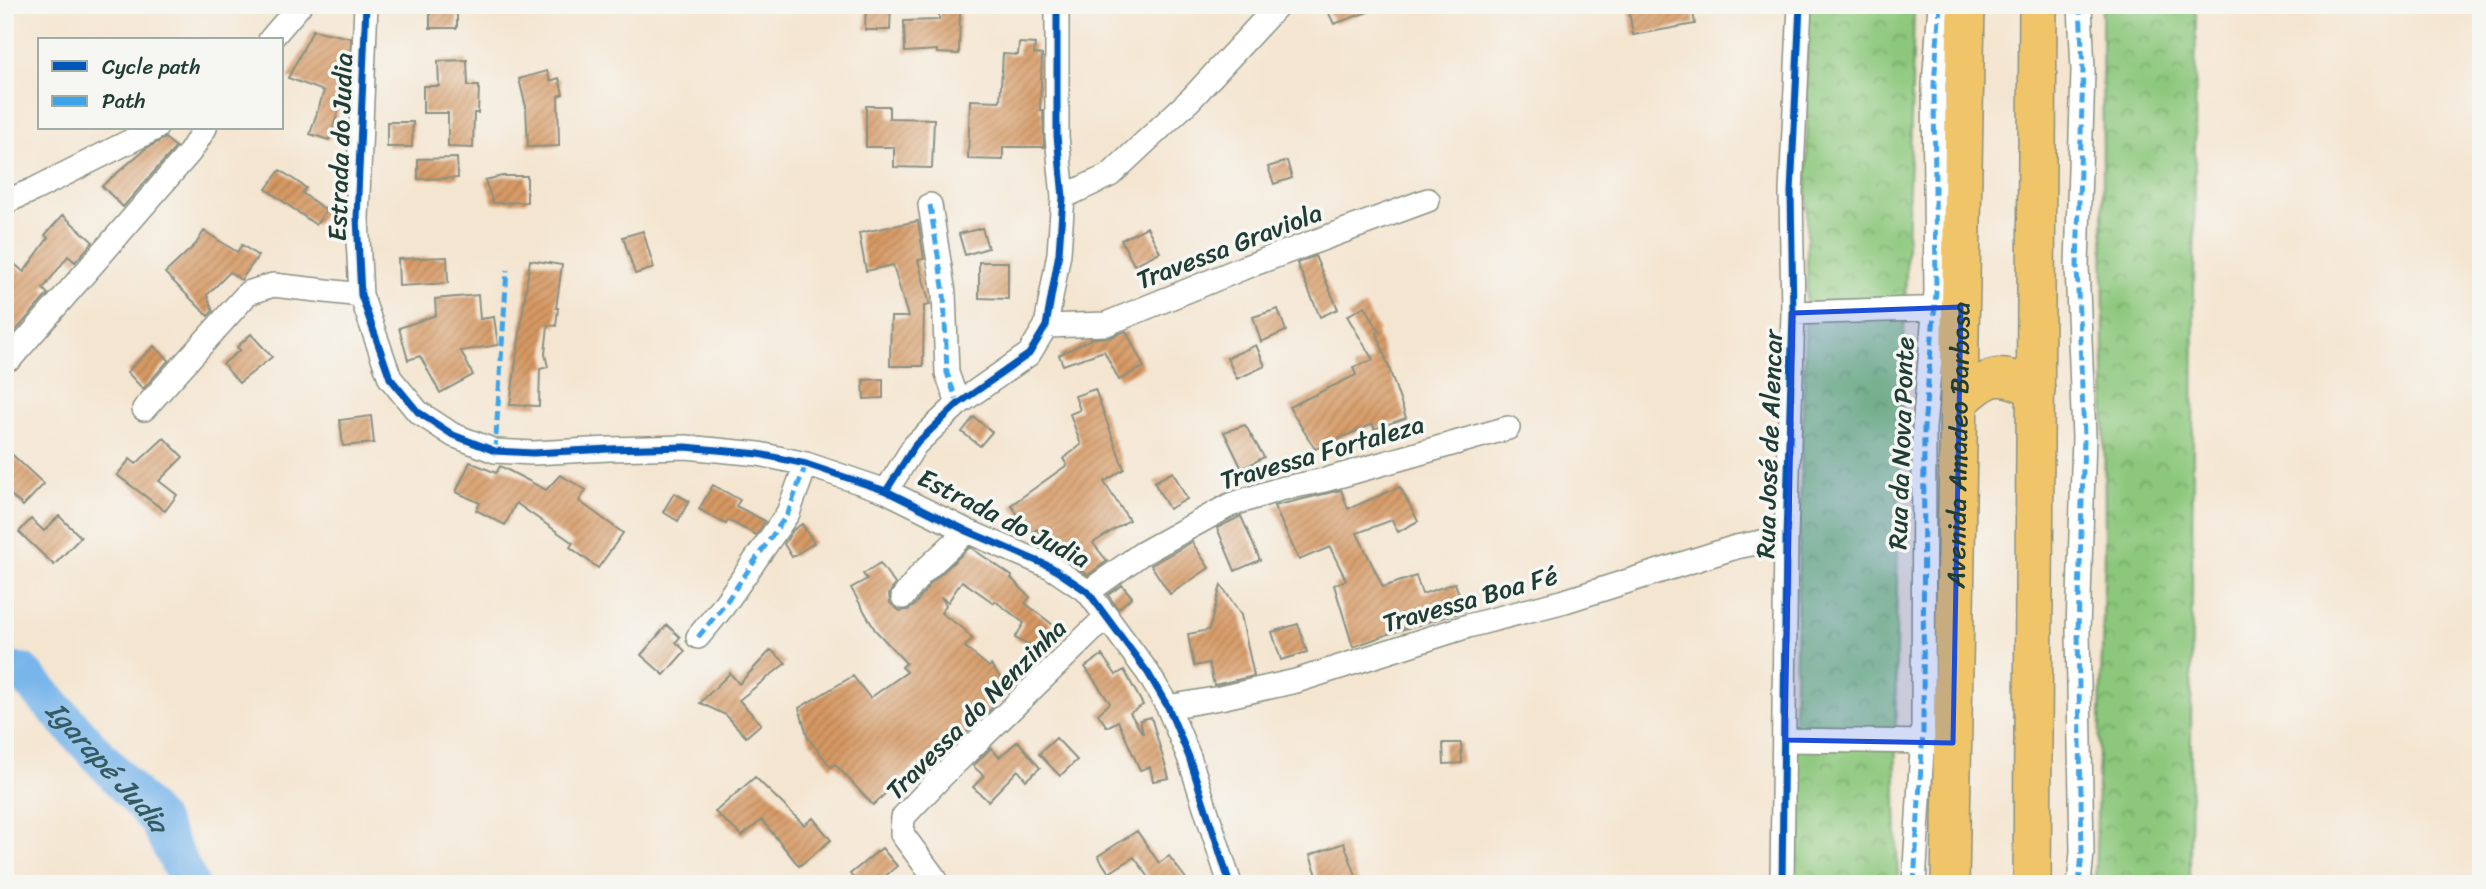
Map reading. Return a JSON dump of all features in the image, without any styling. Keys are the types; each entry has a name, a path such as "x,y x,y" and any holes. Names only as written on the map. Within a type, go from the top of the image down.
{"main road":[{"name":"Avenida Amadeo Barbosa","path":"1950,884 1938,742 1960,401 1948,308 1966,5"},
{"path":"2032,884 2038,5"},
{"path":"1960,401 1980,383 1992,377 2010,377 2036,390"}],"street":[{"path":"272,38 300,5"},
{"name":"Estrada do Judia","path":"366,5 357,218 361,295 390,378 418,412 453,435 495,451 533,453 686,447 759,454 806,464 886,491 967,531 1051,567 1088,592 1148,673 1168,706 1189,757 1230,884"},
{"path":"886,491 915,445 958,404 1029,355 1046,326 1059,253 1063,197 1057,136 1057,5"},
{"path":"1063,197 1110,174 1191,99 1278,5"},
{"name":"Rua José de Alencar","path":"1782,884 1786,537 1793,313 1791,192 1800,5"},
{"name":"Rua da Nova Ponte","path":"1914,884 1938,742 1924,429 1948,308 1934,85 1940,5"},
{"path":"2080,5 2083,71 2077,266 2084,437 2078,631 2082,853 2080,884"},
{"path":"5,202 152,130"},
{"path":"11,358 190,152 204,130"},
{"name":"Travessa Graviola","path":"1046,326 1106,324 1243,268 1428,200"},
{"path":"930,205 944,293 947,373 958,404"},
{"path":"144,409 248,293 273,285 361,295"},
{"path":"1793,313 1948,308"},
{"name":"Travessa Fortaleza","path":"1088,592 1141,554 1230,505 1508,428"},
{"path":"698,638 788,513 806,464"},
{"path":"903,597 921,574 967,531"},
{"name":"Travessa Boa Fé","path":"1168,706 1220,698 1296,681 1468,626 1565,601 1736,547 1786,537"},
{"name":"Travessa do Nenzinha","path":"936,880 902,834 903,817 1107,616"},
{"path":"1785,740 1938,742"}],"highlighted area":[{"path":"1961,307 1953,743 1785,740 1793,313"}],"green space":[{"path":"1807,5 1914,5 1898,554 1898,884 1793,884 1792,787 1807,274"},
{"path":"2102,5 2196,5 2190,884 2095,884 2105,550"}],"building":[{"path":"430,5 457,5 457,28 430,28"},
{"path":"866,5 891,5 890,30 865,30"},
{"path":"1325,5 1378,5 1379,8 1334,24"},
{"path":"1628,5 1692,5 1695,24 1633,35"},
{"path":"939,11 960,12 959,54 937,53 937,50 905,52 904,21 939,20"},
{"path":"313,30 351,38 348,99 343,97 329,140 310,134 324,91 288,78"},
{"path":"1019,43 1035,44 1034,54 1042,55 1040,110 1043,110 1044,147 1003,147 1003,160 968,159 970,100 1000,101 1003,54 1018,55"},
{"path":"467,60 468,86 479,86 478,113 474,113 473,148 448,147 448,113 423,113 423,86 439,86 438,61"},
{"path":"547,71 550,81 559,78 563,94 558,96 559,146 528,147 526,107 519,79"},
{"path":"866,106 889,106 889,118 934,119 932,168 894,167 894,147 866,147"},
{"path":"387,122 413,122 412,147 387,147"},
{"path":"165,138 176,147 123,207 102,186 145,149"},
{"path":"457,158 458,178 418,179 418,159"},
{"path":"1287,161 1292,178 1274,184 1268,167"},
{"path":"280,170 306,188 302,193 326,210 316,225 266,189"},
{"path":"502,176 527,176 527,202 493,203 485,180"},
{"path":"63,215 93,242 75,262 68,256 43,289 48,294 5,343 5,256 24,272 48,238 45,235"},
{"path":"918,221 924,259 918,260 930,305 924,306 923,366 890,366 891,317 908,317 893,265 866,271 859,233"},
{"path":"1147,227 1160,252 1134,265 1121,240"},
{"path":"982,228 988,248 965,255 959,234"},
{"path":"204,231 237,252 242,245 258,256 241,280 230,272 207,295 213,311 208,316 165,273 196,244"},
{"path":"643,231 654,268 635,274 623,237"},
{"path":"1315,256 1338,309 1320,317 1297,263"},
{"path":"447,257 448,283 399,286 398,259"},
{"path":"530,260 562,265 556,326 548,325 545,354 548,367 540,369 539,406 510,405"},
{"path":"979,262 1008,262 1008,299 979,298"},
{"path":"478,295 480,319 494,317 498,345 461,351 473,375 440,393 420,356 408,360 399,328 436,315 435,299"},
{"path":"1365,306 1379,331 1377,333 1406,418 1374,429 1373,424 1315,449 1289,407 1356,375 1353,367 1373,360 1347,316"},
{"path":"1278,309 1286,331 1261,342 1253,317"},
{"path":"1126,331 1144,367 1119,380 1104,351 1063,365 1059,355 1093,338 1111,337"},
{"path":"251,334 272,357 239,383 223,364 240,350 237,347"},
{"path":"1256,345 1265,366 1237,379 1227,358"},
{"path":"154,346 169,360 143,389 127,372"},
{"path":"883,379 883,398 864,399 863,380"},
{"path":"1095,389 1124,469 1104,482 1129,520 1093,543 1107,561 1088,575 1072,564 1064,553 1060,556 1053,553 1037,529 1031,533 1011,505 1067,465 1063,459 1081,445 1070,414 1080,410 1075,396"},
{"path":"371,416 374,443 343,446 340,420"},
{"path":"974,417 992,432 980,446 962,432"},
{"path":"1245,425 1264,457 1242,469 1224,432"},
{"path":"164,438 183,457 159,481 177,495 165,511 117,475 130,459 136,464"},
{"path":"5,448 44,484 23,506 5,490"},
{"path":"470,462 496,473 500,466 546,490 560,475 586,490 579,501 623,533 598,568 570,547 573,543 516,503 505,525 476,510 480,503 456,492"},
{"path":"1173,472 1187,499 1169,509 1154,482"},
{"path":"713,485 740,500 736,506 765,521 756,535 728,520 726,524 699,509"},
{"path":"1400,487 1418,521 1398,532 1392,520 1357,533 1383,587 1416,576 1422,594 1455,583 1465,611 1353,647 1334,585 1346,580 1330,547 1299,560 1274,506 1341,490 1348,509"},
{"path":"674,493 689,501 678,521 663,512"},
{"path":"59,516 81,537 54,565 19,532 31,519 44,531"},
{"path":"1241,516 1260,560 1235,571 1217,528"},
{"path":"802,524 814,543 792,557 784,544 793,530"},
{"path":"1192,542 1209,568 1170,594 1151,565"},
{"path":"970,547 1012,576 1030,597 1025,603 1058,629 1040,651 1015,638 1024,623 962,581 948,602 941,597 946,605 941,613 964,629 972,639 965,647 989,667 991,665 1006,685 990,697 995,705 952,746 946,741 873,805 835,764 831,767 808,738 799,708 853,676 870,698 907,672 902,667 906,663 875,630 851,588 867,579 863,574 880,563 895,584 889,594 890,603 900,611 908,610 931,583"},
{"path":"1122,585 1132,597 1118,609 1108,595"},
{"path":"1221,585 1241,615 1254,676 1214,685 1209,663 1194,666 1188,634 1209,630"},
{"path":"1298,624 1307,652 1281,660 1272,632"},
{"path":"667,625 680,637 676,642 685,651 664,675 641,655"},
{"path":"771,650 786,663 739,700 761,724 746,737 726,715 700,703 730,673 739,684"},
{"path":"1102,655 1116,675 1124,670 1143,705 1130,713 1143,734 1140,720 1151,717 1169,778 1153,781 1150,767 1140,770 1118,721 1107,727 1098,714 1110,703 1085,667"},
{"path":"1056,738 1077,760 1060,776 1039,754"},
{"path":"1018,741 1040,768 1026,780 1018,770 988,801 973,787 984,776 973,766 991,748 999,757"},
{"path":"1443,743 1461,743 1462,763 1444,764"},
{"path":"755,777 804,825 813,818 831,840 799,866 762,820 742,836 715,812"},
{"path":"1137,831 1159,863 1169,856 1190,884 1154,884 1134,857 1109,873 1098,856"},
{"path":"1344,843 1359,884 1320,884 1310,855"},
{"path":"882,848 897,866 876,884 858,884 850,874"}],"waterway":[{"name":"Igarapé Judia","path":"5,672 22,672 157,820 190,884"}],"marked path":[{"path":"1914,884 1923,732 1924,428 1936,292 1934,85 1940,5"},
{"path":"2079,884 2082,853 2078,631 2084,437 2077,266 2083,71 2080,5"},
{"path":"930,205 944,293 947,373 958,404"},
{"path":"495,451 507,270"},
{"path":"698,637 722,608 788,513 806,464"}],"cycle path":[{"path":"366,5 357,218 361,295 390,378 418,412 453,435 495,451 533,453 686,447 759,454 806,464 886,491 967,531 1051,567 1088,592 1148,673 1168,707 1189,757 1230,884"},
{"path":"886,491 915,445 958,404 1029,354 1046,326 1059,253 1063,197 1057,136 1057,5"},
{"path":"1782,884 1786,537 1793,313 1791,192 1800,5"}]}
